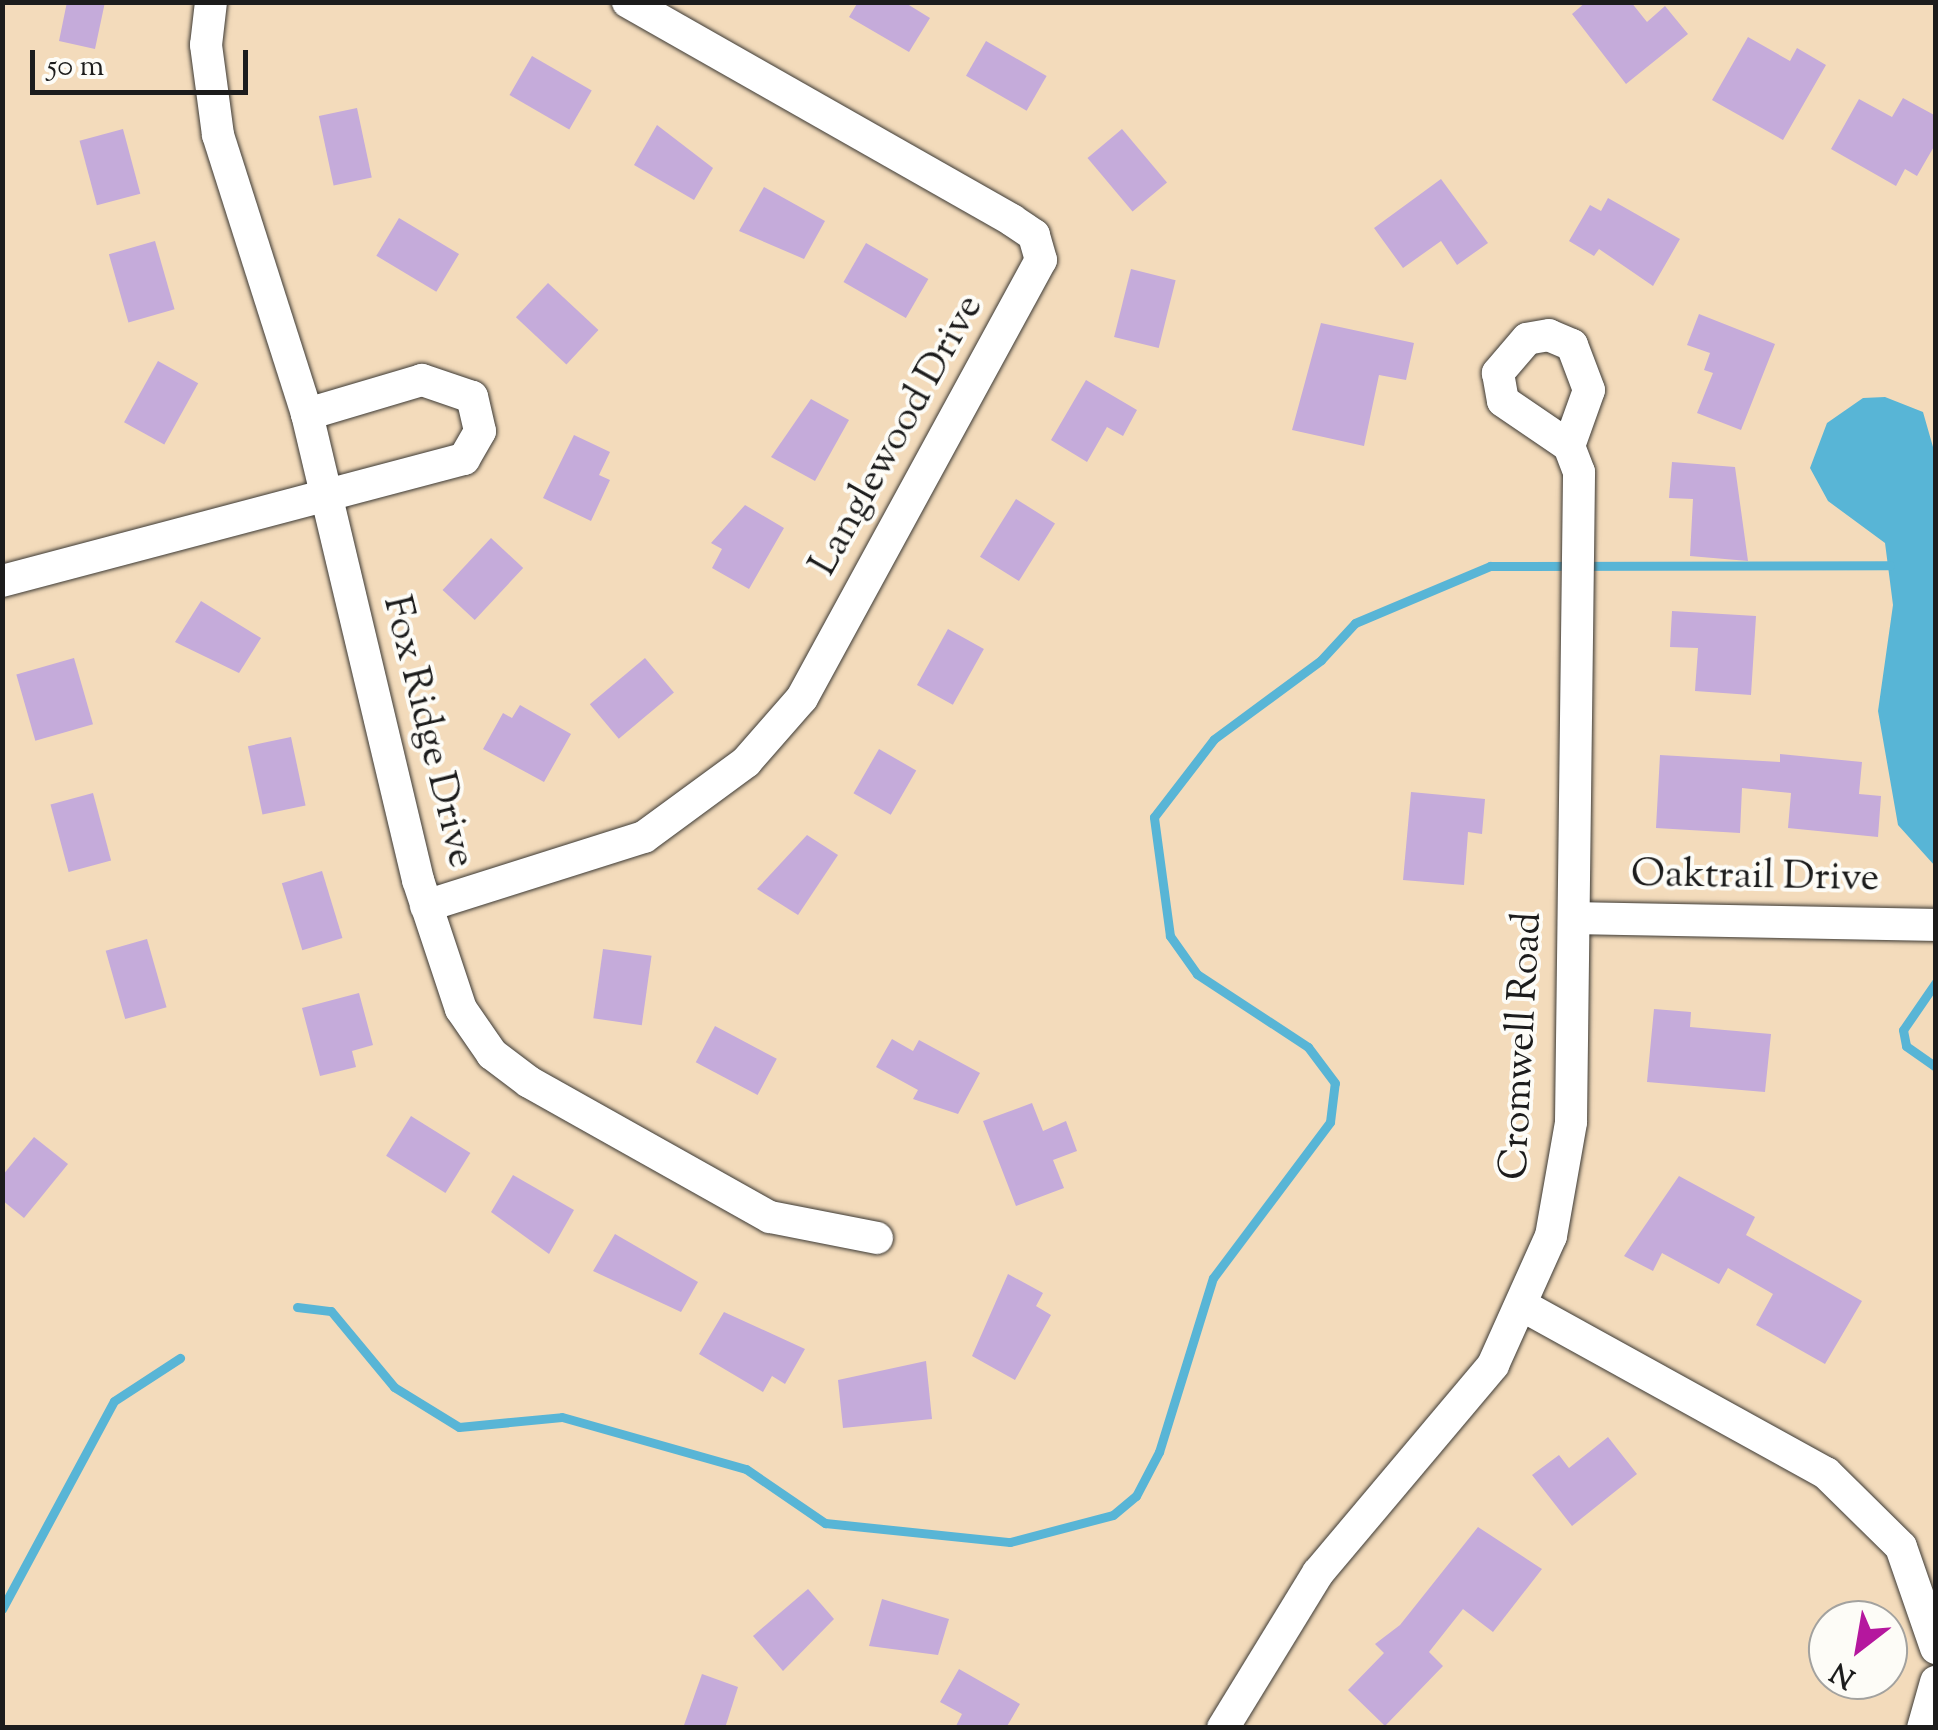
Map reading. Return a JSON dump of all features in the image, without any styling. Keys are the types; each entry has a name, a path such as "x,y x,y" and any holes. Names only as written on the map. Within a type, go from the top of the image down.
{"street":[{"name":"Fox Ridge Drive","path":"211,2 206,45 218,136 307,414 426,906 476,1036 529,1082 770,1216 877,1238"},
{"name":"Langlewood Drive","path":"426,906 644,837 746,762 802,698 1041,260 1034,236 1012,220 628,2"},
{"path":"2,581 326,502 464,459 480,431 472,397 422,380 307,414"},
{"name":"Cromwell Road","path":"1224,1728 1318,1573 1451,1425 1526,1307 1550,1236 1571,1122 1579,472 1568,446"},
{"name":"Oaktrail Drive","path":"1574,918 1936,925"},
{"path":"1526,1307 1826,1473 1901,1548 1936,1648"},
{"path":"1922,1728 1936,1682"}],"water":[{"path":"1885,397 1923,412 1935,454 1935,866 1898,825 1878,711 1893,605 1885,543 1828,501 1810,468 1827,423 1863,398"}],"building":[{"path":"67,2 105,2 95,49 59,41"},
{"path":"858,2 904,2 930,18 909,52 849,17"},
{"path":"1586,2 1631,2 1647,22 1665,6 1688,34 1626,84 1572,14"},
{"path":"1748,37 1790,61 1797,48 1826,65 1783,140 1712,100"},
{"path":"986,41 1047,76 1027,111 966,76"},
{"path":"532,56 592,90 569,129 510,95"},
{"path":"1903,98 1936,116 1936,143 1917,176 1905,169 1896,186 1831,149 1859,99 1892,117"},
{"path":"357,108 372,177 334,186 319,116"},
{"path":"657,125 713,168 694,200 634,165"},
{"path":"123,129 140,194 97,205 80,141"},
{"path":"1122,129 1167,183 1133,212 1088,158"},
{"path":"1441,179 1488,243 1457,265 1441,241 1403,268 1374,228"},
{"path":"764,187 825,221 804,259 739,231"},
{"path":"1608,198 1680,239 1653,286 1599,249 1594,256 1569,241 1590,205 1601,211"},
{"path":"399,218 459,254 436,292 376,256"},
{"path":"155,241 175,309 128,322 109,254"},
{"path":"866,243 928,279 906,318 844,282"},
{"path":"1131,269 1176,280 1159,348 1114,337"},
{"path":"548,283 598,330 566,364 516,317"},
{"path":"1699,314 1775,344 1741,430 1697,413 1713,373 1704,370 1710,353 1687,345"},
{"path":"1321,323 1414,343 1406,380 1379,375 1364,446 1292,430"},
{"path":"158,361 198,383 164,445 124,422"},
{"path":"1086,380 1137,410 1123,436 1107,427 1087,462 1051,440"},
{"path":"811,399 849,420 815,481 771,457"},
{"path":"574,435 610,452 599,475 610,480 591,521 543,498"},
{"path":"1672,462 1735,467 1748,561 1690,556 1693,499 1669,498"},
{"path":"1016,499 1055,523 1019,581 980,557"},
{"path":"745,505 784,528 749,589 712,568 722,549 711,543"},
{"path":"491,538 523,568 475,620 443,590"},
{"path":"201,601 261,638 239,673 175,642"},
{"path":"1672,611 1756,616 1751,695 1695,691 1698,648 1670,647"},
{"path":"948,629 984,649 953,705 917,685"},
{"path":"74,658 93,724 35,741 16,675"},
{"path":"645,658 674,692 619,739 590,704"},
{"path":"520,705 571,734 544,782 483,749 503,713 512,718"},
{"path":"291,737 306,805 263,815 248,746"},
{"path":"879,749 916,770 891,815 854,793"},
{"path":"1780,754 1862,762 1859,794 1881,796 1878,837 1788,828 1791,793 1742,788 1740,833 1656,828 1660,755 1780,762"},
{"path":"1411,792 1485,799 1482,834 1468,832 1464,885 1403,880"},
{"path":"93,793 111,861 69,872 50,804"},
{"path":"807,835 838,855 798,915 757,889"},
{"path":"322,871 342,938 302,950 282,883"},
{"path":"147,939 167,1007 125,1019 106,951"},
{"path":"603,949 652,956 642,1025 593,1018"},
{"path":"359,993 373,1045 352,1051 356,1067 320,1076 302,1008"},
{"path":"1654,1009 1691,1012 1690,1027 1771,1034 1765,1092 1647,1082"},
{"path":"715,1026 777,1059 758,1095 696,1062"},
{"path":"892,1039 913,1051 919,1040 980,1073 958,1114 913,1099 918,1090 876,1067"},
{"path":"1032,1103 1043,1131 1066,1121 1077,1151 1053,1160 1064,1188 1016,1206 983,1121"},
{"path":"411,1116 470,1153 445,1193 386,1156"},
{"path":"34,1137 68,1164 24,1218 2,1200 2,1176"},
{"path":"513,1175 574,1210 549,1254 491,1212"},
{"path":"1679,1176 1755,1217 1746,1235 1862,1301 1825,1364 1756,1325 1773,1294 1728,1268 1719,1284 1662,1253 1653,1271 1624,1256"},
{"path":"615,1234 698,1282 681,1312 593,1271"},
{"path":"1008,1274 1043,1293 1036,1306 1051,1315 1015,1380 972,1356"},
{"path":"724,1312 805,1349 785,1384 772,1376 763,1392 699,1354"},
{"path":"926,1361 932,1419 843,1428 838,1380"},
{"path":"1608,1437 1637,1474 1572,1526 1532,1475 1559,1455 1569,1468"},
{"path":"1478,1527 1542,1569 1493,1632 1463,1609 1429,1652 1443,1666 1385,1726 1348,1690 1384,1653 1375,1644 1400,1625"},
{"path":"808,1589 834,1619 783,1671 753,1636"},
{"path":"882,1599 949,1619 938,1655 869,1646"},
{"path":"959,1669 1020,1704 1006,1728 955,1728 962,1714 940,1702"},
{"path":"702,1674 738,1687 725,1728 683,1728"}],"waterway":[{"path":"297,1307 331,1311 394,1387 459,1427 562,1417 746,1469 825,1523 1010,1542 1113,1515 1136,1496 1159,1452 1213,1278 1330,1122 1335,1083 1308,1047 1197,974 1170,936 1154,817 1214,739 1321,660 1355,623 1490,566 1890,565"},
{"path":"1936,982 1903,1030 1906,1046 1936,1067"},
{"path":"2,1609 114,1401 180,1358"}]}
